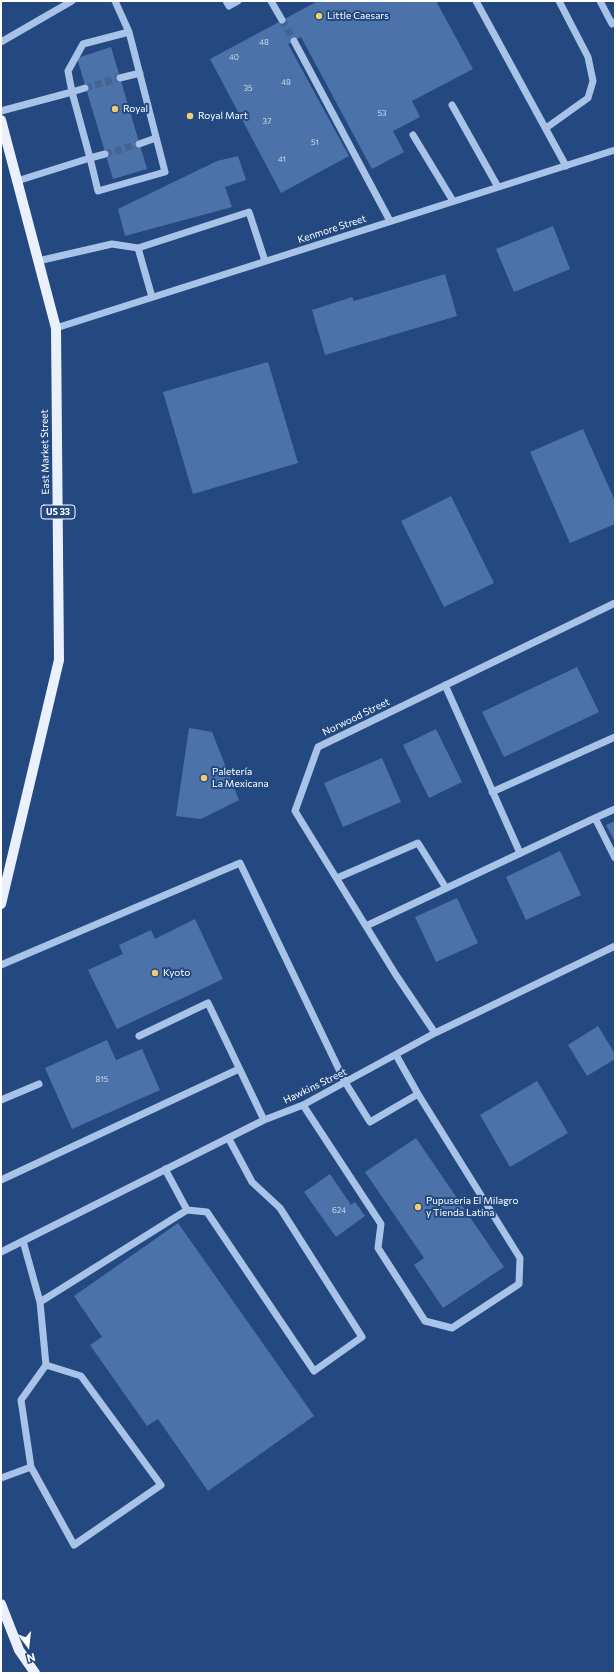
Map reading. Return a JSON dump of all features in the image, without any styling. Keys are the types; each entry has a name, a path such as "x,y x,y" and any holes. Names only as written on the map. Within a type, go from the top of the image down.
{"main road":[{"name":"East Market Street","path":"1,120 56,328 59,660 1,904"},
{"path":"1,1604 19,1650 35,1673"}],"street":[{"path":"1,42 72,1"},
{"path":"115,1 129,32 165,172 98,191 72,92 68,71 83,44 129,32"},
{"path":"226,1 229,6 238,1"},
{"path":"271,1 282,20"},
{"path":"476,1 566,166"},
{"path":"546,128 588,98 593,81 588,57 559,1"},
{"path":"600,1 612,24 615,22"},
{"path":"294,41 390,221"},
{"path":"120,78 140,73"},
{"path":"1,111 85,88"},
{"path":"452,105 498,187"},
{"path":"413,135 452,201"},
{"path":"139,144 156,138"},
{"name":"Kenmore Street","path":"56,328 615,150"},
{"path":"17,181 105,154"},
{"path":"38,261 112,244 138,248 249,212 265,261"},
{"path":"138,248 152,297"},
{"name":"Norwood Street","path":"435,1033 396,975 295,811 318,747 615,603"},
{"path":"445,685 520,853"},
{"path":"492,792 615,737"},
{"path":"366,926 615,809"},
{"path":"595,818 615,858"},
{"path":"336,878 418,843 446,888"},
{"path":"1,965 240,863 345,1082 370,1122 418,1094"},
{"name":"Hawkins Street","path":"1,1252 165,1169 229,1139 264,1120 303,1105 435,1033 615,946"},
{"path":"139,1036 208,1003 264,1120"},
{"path":"303,1105 381,1224 378,1248 425,1321 452,1328 519,1284 520,1258 418,1094 396,1055"},
{"path":"1,1180 239,1069"},
{"path":"1,1100 39,1084"},
{"path":"40,1302 187,1210 207,1212 314,1371 362,1337 280,1208 252,1182 229,1139"},
{"path":"165,1169 187,1210"},
{"path":"23,1241 40,1302 46,1365 21,1400 31,1467 74,1545 161,1485 81,1376 46,1365"},
{"path":"1,1478 31,1467"}],"building":[{"path":"318,1 436,1 473,69 412,101 420,117 393,131 404,152 372,169 301,37 288,44 349,156 281,193 210,59"},
{"path":"111,47 147,169 113,179 77,58"},
{"path":"238,156 246,180 225,187 232,207 125,236 118,209 217,161"},
{"path":"553,226 570,269 514,292 496,249"},
{"path":"445,274 457,316 325,355 312,310 352,297 354,301"},
{"path":"268,362 298,463 193,494 163,392"},
{"path":"583,429 615,501 615,524 570,543 530,452"},
{"path":"451,496 494,583 444,607 401,521"},
{"path":"577,667 599,712 504,757 482,712"},
{"path":"189,728 212,732 239,800 201,819 176,816"},
{"path":"436,729 462,782 429,798 403,745"},
{"path":"382,758 401,802 343,827 324,783"},
{"path":"615,821 615,842 606,825"},
{"path":"560,851 581,895 526,920 506,877"},
{"path":"457,898 478,943 436,962 415,917"},
{"path":"195,919 223,979 117,1029 88,970 123,954 119,945 151,930 155,939"},
{"path":"598,1026 615,1054 615,1059 587,1076 568,1045"},
{"path":"107,1040 116,1060 142,1049 160,1090 72,1129 45,1068"},
{"path":"537,1081 568,1133 510,1167 480,1115"},
{"path":"416,1138 504,1267 443,1308 414,1265 424,1258 365,1172"},
{"path":"330,1174 351,1205 355,1202 365,1216 336,1237 304,1192"},
{"path":"178,1223 314,1416 208,1491 158,1419 147,1426 90,1345 102,1337 74,1296"}],"tunnel":[{"path":"282,20 294,41"},
{"path":"85,88 120,78"},
{"path":"105,154 139,144"}],"place":[{"name":"Little Caesars","path":"319,16"},
{"name":"Royal","path":"115,109"},
{"name":"Royal Mart","path":"190,116"},
{"name":"Paletería La Mexicana","path":"204,778"},
{"name":"Kyoto","path":"155,973"},
{"name":"Pupuseria El Milagro y Tienda Latina","path":"418,1207"}]}
